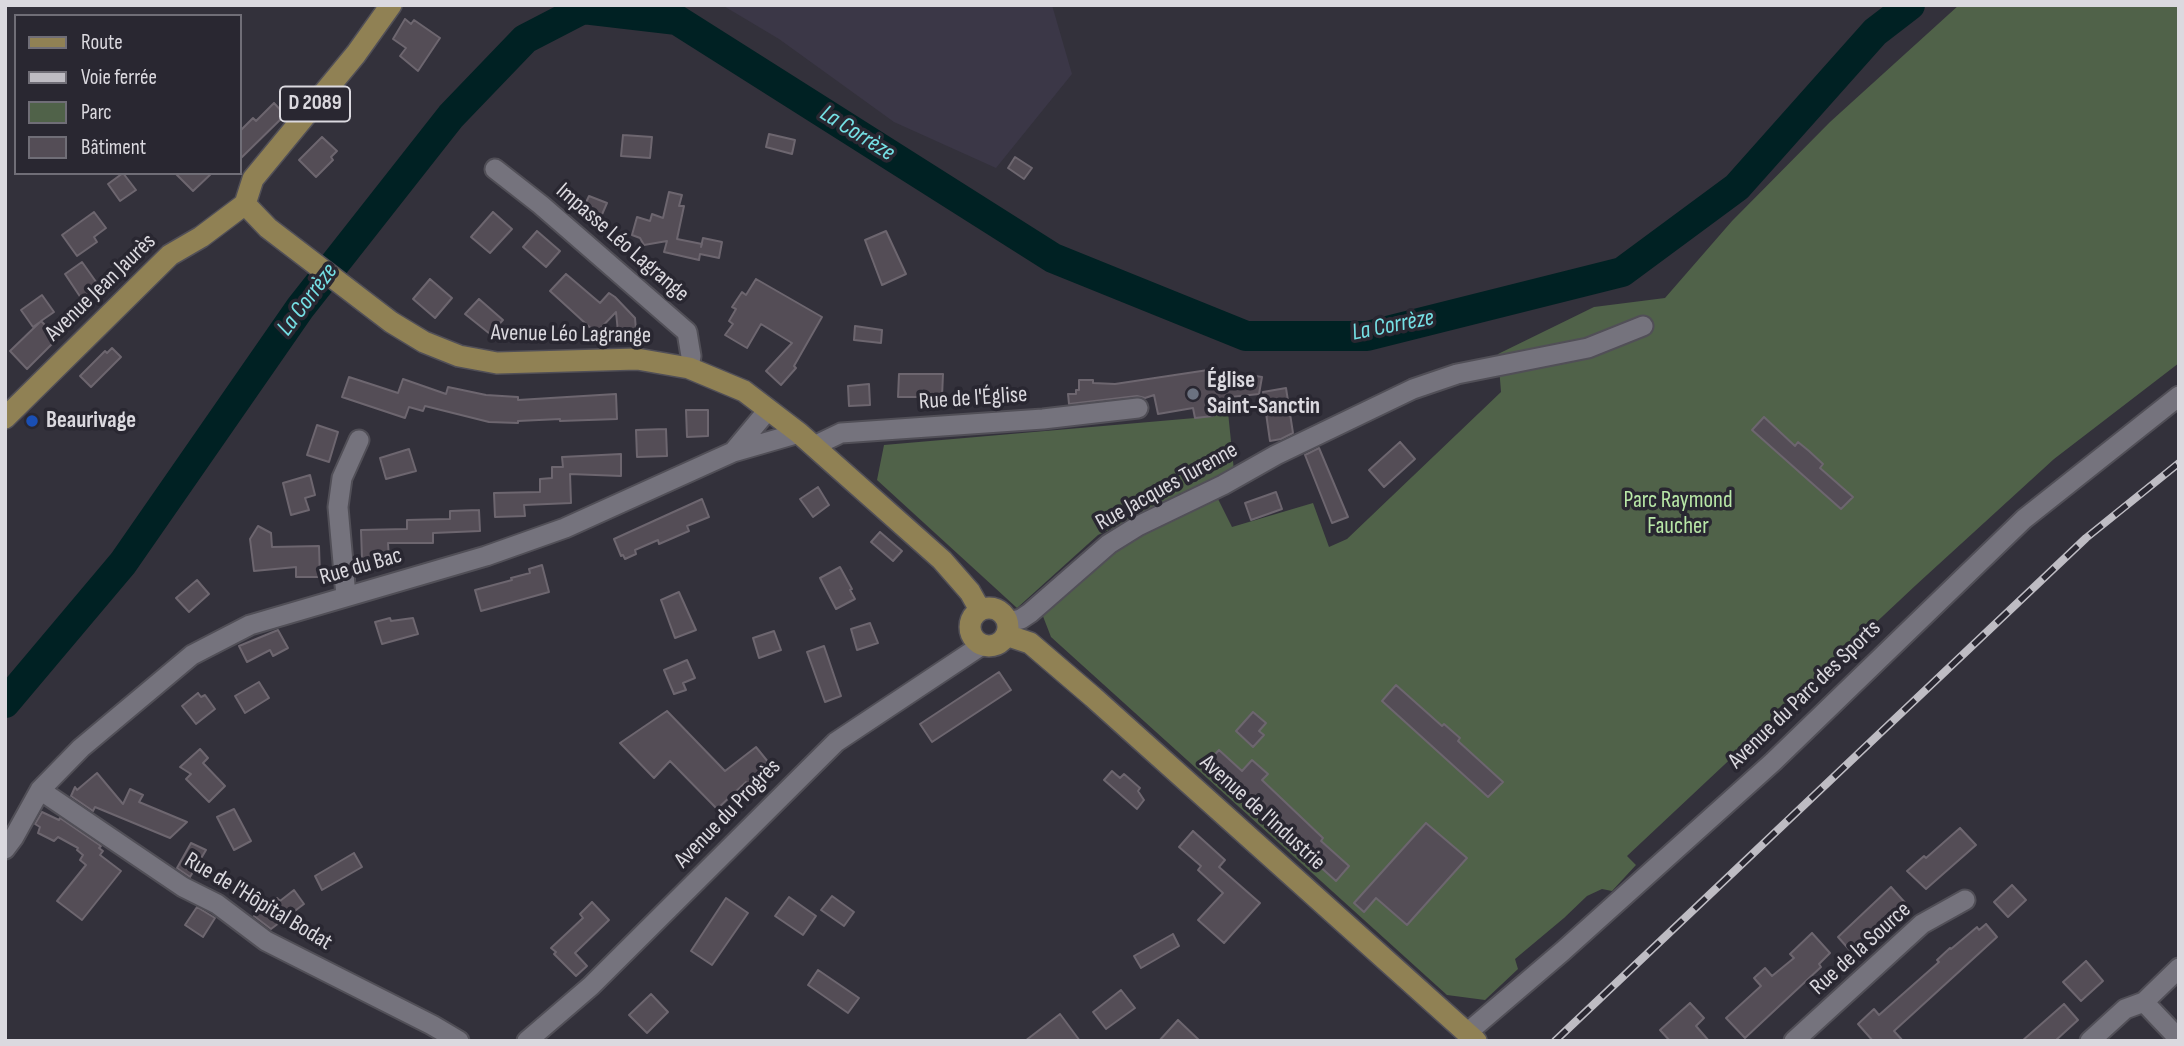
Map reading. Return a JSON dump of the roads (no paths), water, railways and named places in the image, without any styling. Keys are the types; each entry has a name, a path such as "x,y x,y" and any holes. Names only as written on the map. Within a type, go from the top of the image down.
{"main road":[{"name":"D 2089","path":"246,204 253,179 356,54 391,5"},
{"name":"Avenue Léo Lagrange","path":"246,204 268,228 391,322 424,342 458,356 497,363 637,359 689,368 744,391 806,439 942,560 970,592 980,610"},
{"name":"Avenue Jean Jaurès","path":"5,418 170,255 201,237 246,204"},
{"path":"985,608 997,609 1005,616 1007,628 999,644 982,645 976,642 970,631 971,619 985,608"},
{"name":"Avenue de l'Industrie","path":"1007,628 1030,643 1094,697 1472,1037"}],"street":[{"name":"Impasse Léo Lagrange","path":"495,169 541,205 687,331 691,356 689,368"},
{"name":"Rue Jacques Turenne","path":"1007,628 1030,613 1109,544 1138,526 1413,389 1457,374 1588,348 1643,326"},
{"name":"Avenue du Parc des Sports","path":"1472,1037 1773,761 2024,519 2179,396"},
{"name":"Rue de l'Église","path":"806,439 841,433 1043,419 1138,408"},
{"name":"Rue du Bac","path":"733,452 768,410"},
{"path":"346,596 338,506 342,478 359,439"},
{"name":"Rue du Bac","path":"5,849 40,790 81,748 192,655 250,625 486,556 565,528 733,452 806,439"},
{"name":"Avenue du Progrès","path":"527,1041 591,986 836,742 982,645"},
{"name":"Rue de l'Hôpital Bodat","path":"40,790 183,887 217,904 266,941 459,1041"},
{"name":"Rue de la Source","path":"1794,1041 1922,924 1965,900"},
{"path":"2090,1041 2125,1009 2144,1002 2179,968"},
{"path":"2144,1002 2179,1039"}],"waterway":[{"name":"La Corrèze","path":"5,703 123,563 300,308 451,116 525,39 583,9 677,20 1053,258 1246,336 1367,336 1622,272 1737,187 1875,32 1910,5"}],"railway":[{"path":"1555,1041 2086,538 2179,463"}],"place":[{"name":"Église Saint-Sanctin","path":"1193,394"},
{"name":"Beaurivage","path":"32,421"}],"park label":[{"name":"Parc Raymond Faucher","path":"1678,514"}]}
